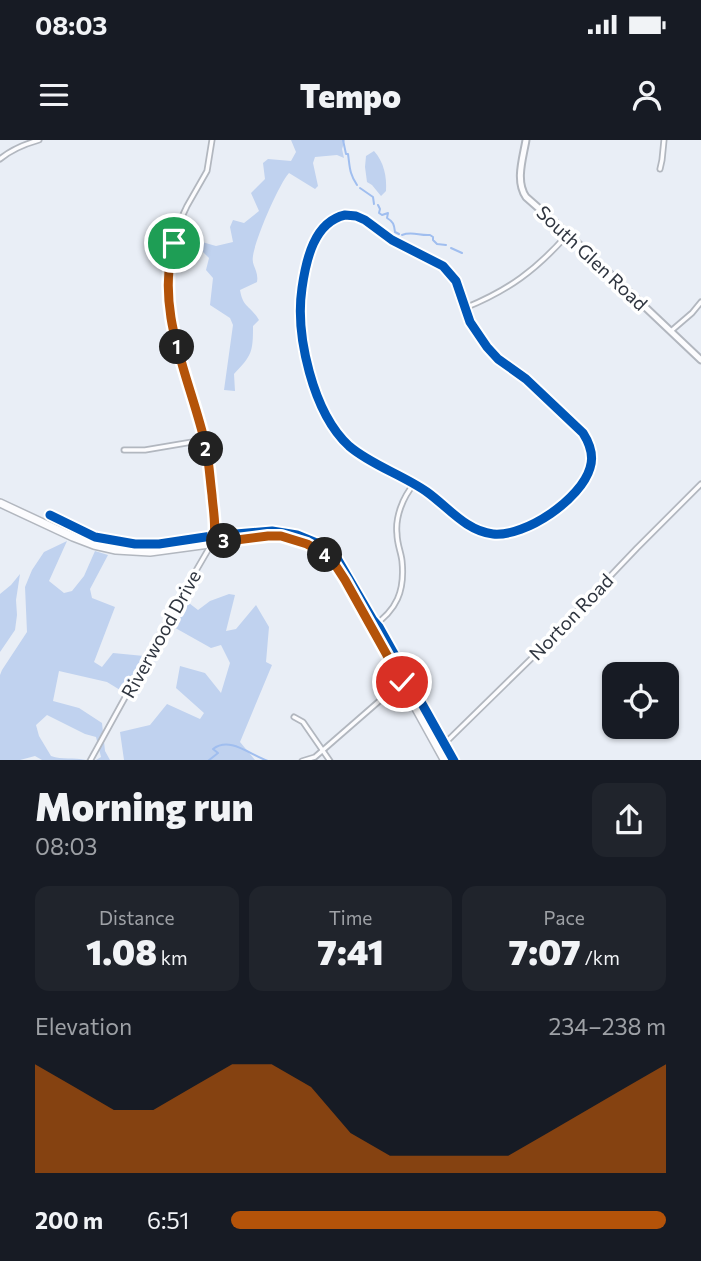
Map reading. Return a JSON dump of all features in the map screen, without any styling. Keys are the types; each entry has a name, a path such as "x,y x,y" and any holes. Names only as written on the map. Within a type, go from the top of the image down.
{"main road":[{"name":"South Glen Road","path":"526,140 520,179 528,199 701,360"},
{"path":"0,503 73,537 116,550 150,552 281,536 307,544 325,554 345,580 444,760"}],"street":[{"path":"0,159 39,140"},
{"path":"212,140 206,172 180,221 170,258 169,304 177,347 204,440 212,498 215,536 213,543"},
{"path":"660,169 664,140"},
{"path":"345,215 358,217 392,240 443,266 456,281 465,308 487,347 498,359 526,379 583,433 591,453 589,471 561,506 540,521 508,533 494,534 467,525 414,483 351,447 335,431 306,362 299,312 306,265 317,235 332,218 345,215"},
{"path":"465,308 507,288 526,275 568,234"},
{"path":"671,331 701,302"},
{"path":"124,450 145,450 204,440"},
{"path":"372,627 389,613 401,589 402,559 396,532 407,491 414,483"},
{"name":"Norton Road","path":"439,750 701,484"},
{"name":"Riverwood Drive","path":"91,760 213,543"},
{"path":"306,760 316,757 402,682"},
{"path":"294,717 303,722 329,760"}],"shaded area":[{"path":"291,140 345,140 342,149 344,158 337,155 315,157 313,163 318,186 315,189 289,173 279,188 255,248 253,259 257,282 240,290 245,303 259,320 253,326 252,348 234,374 235,391 224,390 233,325 230,318 210,305 213,278 206,270 209,258 202,251 202,242 216,246 233,242 230,227 233,220 244,223 259,211 251,193 265,179 263,163 268,159 291,161 296,152"},
{"path":"374,151 385,175 386,191 381,196 367,182 366,156"},
{"path":"67,541 49,581 64,593 72,591 84,576 95,551 108,555 90,589 92,598 115,607 94,662 102,667 113,653 144,656 125,693 107,682 59,671 53,701 79,708 102,723 105,751 110,760 96,760 101,757 96,737 47,715 36,725 51,756 86,760 42,760 35,756 20,760 0,760 0,675 27,632 25,587 44,552"},
{"path":"20,574 15,630 0,652 0,594"},
{"path":"229,594 235,595 226,631 236,629 256,605 269,627 266,662 272,665 240,742 255,760 124,760 120,732 150,725 167,704 200,719 204,713 176,688 180,666 205,673 221,693 230,663 221,645 211,648 170,625 185,600 198,610 210,601"}],"waterway":[{"path":"343,140 351,173 357,185"},
{"path":"360,188 373,197 374,204"},
{"path":"378,205 379,213 388,213 387,218 399,234"},
{"path":"402,235 430,235 437,244 446,245"},
{"path":"451,248 462,253"},
{"path":"209,760 218,753 213,749 226,745 240,748 266,760"}],"cycle path":[{"path":"345,215 365,220 392,240 443,266 456,281 470,322 487,347 498,359 526,379 583,433 591,450 590,468 576,492 550,514 521,529 506,533 483,532 466,523 418,486 358,453 336,432 325,414 309,372 301,328 301,307 304,277 313,244 326,225 345,215"},
{"path":"50,515 95,537 135,544 159,544 272,531 297,535 319,544 338,560 453,760"}],"route":[{"path":"174,243 170,258 169,304 177,349 206,448 213,508 213,543 281,536 307,544 325,554 345,580 402,682"}]}
